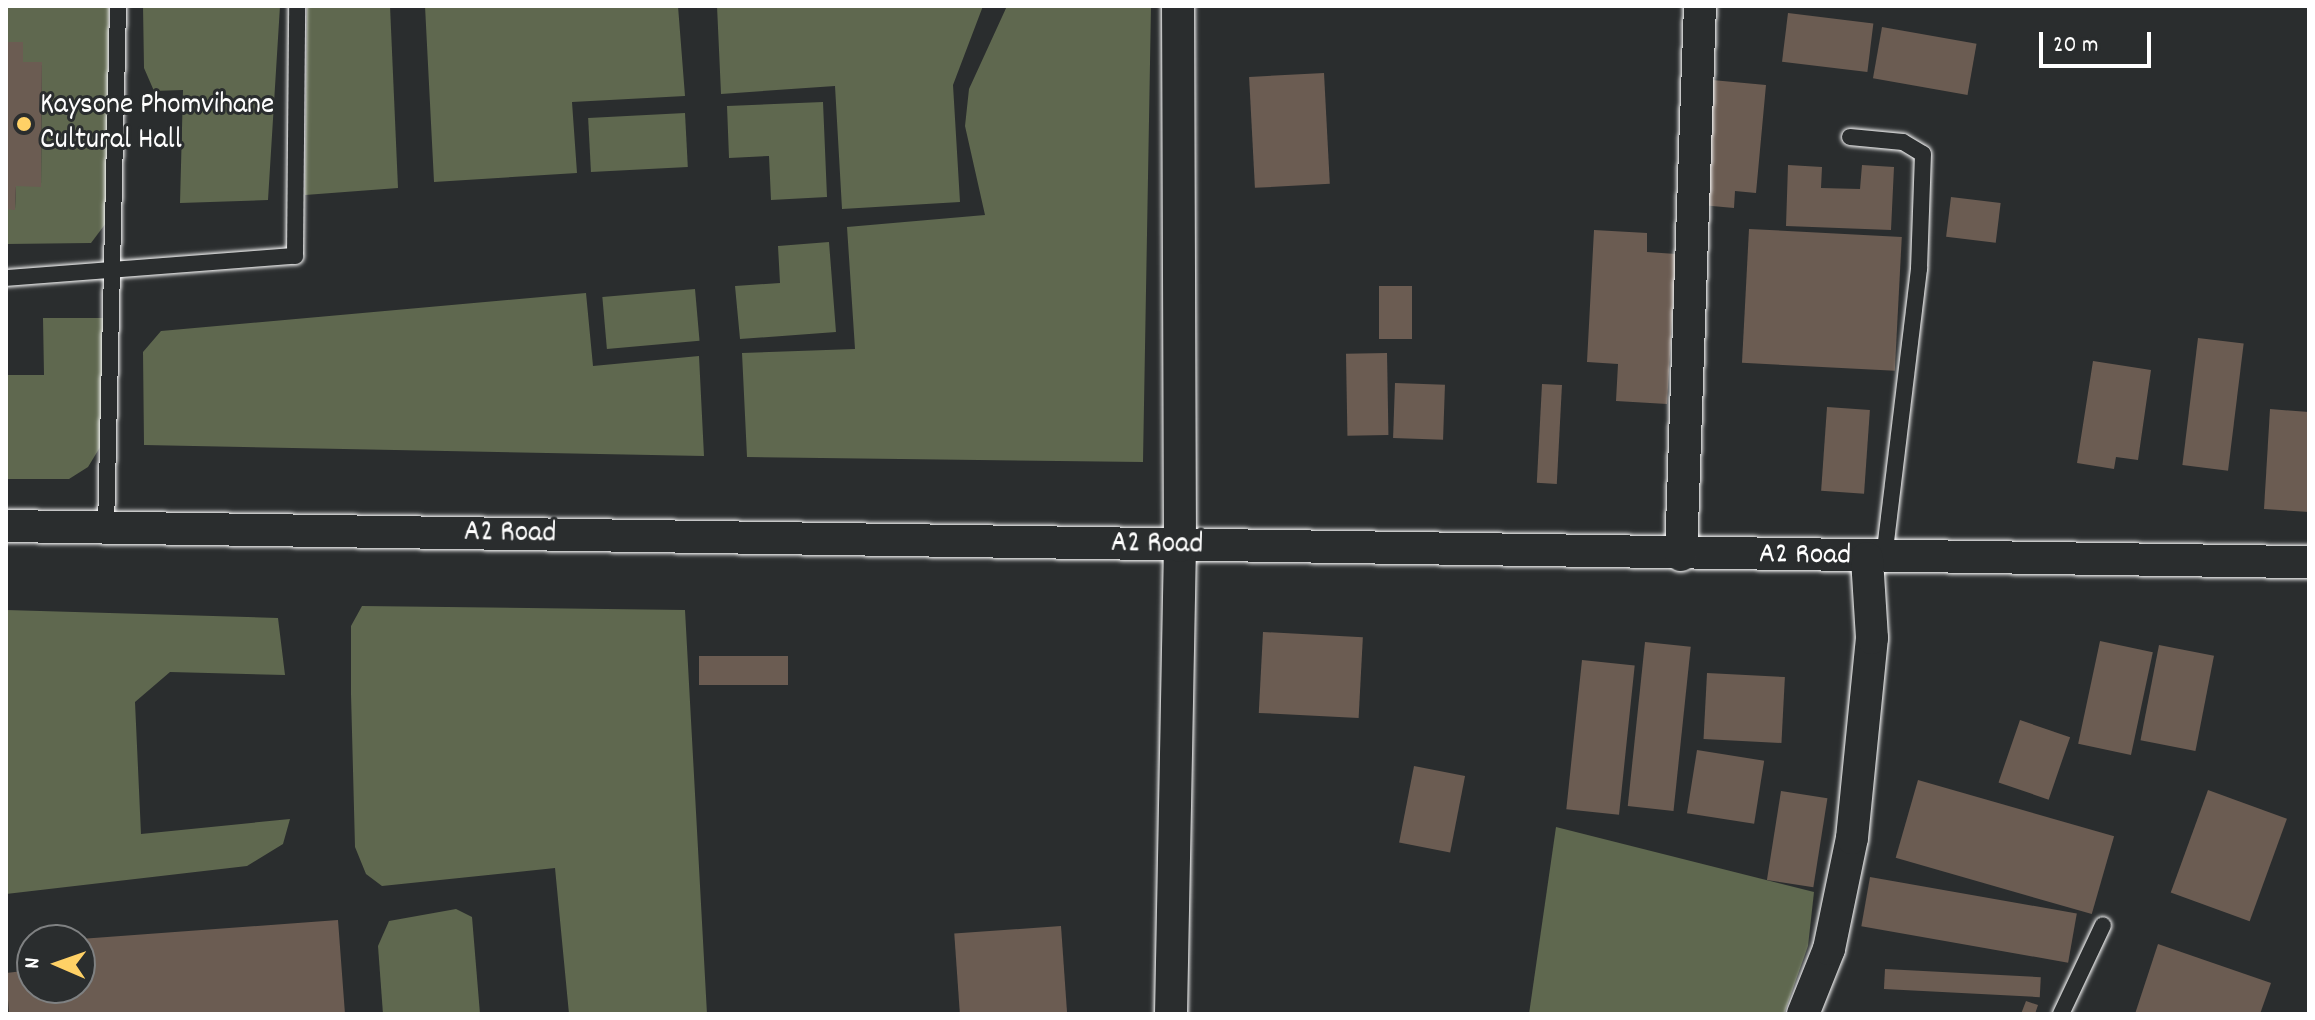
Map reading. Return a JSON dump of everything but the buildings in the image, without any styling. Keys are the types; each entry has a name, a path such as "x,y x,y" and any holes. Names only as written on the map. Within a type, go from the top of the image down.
{"street":[{"path":"1171,1014 1180,546 1178,6"},
{"path":"1681,555 1700,6"},
{"name":"A2 Road","path":"6,526 1681,555 2309,562"},
{"path":"1803,1014 1829,949 1852,838 1872,638 1876,558"}],"lane":[{"path":"106,528 118,6"},
{"path":"6,278 113,273 295,256 297,6"},
{"path":"1850,137 1903,142 1923,154 1919,269 1876,558"},
{"path":"2061,1014 2103,925"}],"green space":[{"path":"6,6 109,6 106,223 91,243 6,244 6,209 15,209 16,186 41,186 42,63 23,62 6,42"},
{"path":"143,6 280,6 268,200 180,203 183,90 154,91 144,68"},
{"path":"307,6 390,6 398,188 305,195"},
{"path":"425,6 678,6 685,96 572,102 577,173 434,182"},
{"path":"717,6 983,6 953,85 960,202 842,209 835,86 721,94"},
{"path":"1007,6 1151,6 1143,462 747,457 742,353 855,349 847,227 985,215 965,126 969,89"},
{"path":"823,102 827,197 771,200 769,156 729,158 727,106"},
{"path":"685,113 688,167 591,172 588,118"},
{"path":"829,242 836,332 740,339 735,286 780,283 778,246"},
{"path":"695,289 700,341 607,349 602,297"},
{"path":"586,293 593,366 699,356 704,456 144,445 143,352 161,331"},
{"path":"43,318 106,318 102,444 88,467 69,479 6,479 6,375 44,375"},
{"path":"362,606 685,610 707,1014 569,1014 555,868 382,886 366,874 355,847 351,694 351,626"},
{"path":"6,610 278,618 285,675 170,672 135,702 141,834 290,819 283,844 247,866 6,894"},
{"path":"1556,827 1814,892 1808,946 1784,1014 1529,1014"},
{"path":"456,909 472,917 480,1014 383,1014 378,946 389,921"}],"place":[{"name":"Kaysone Phomvihane Cultural Hall","path":"24,124"}]}
